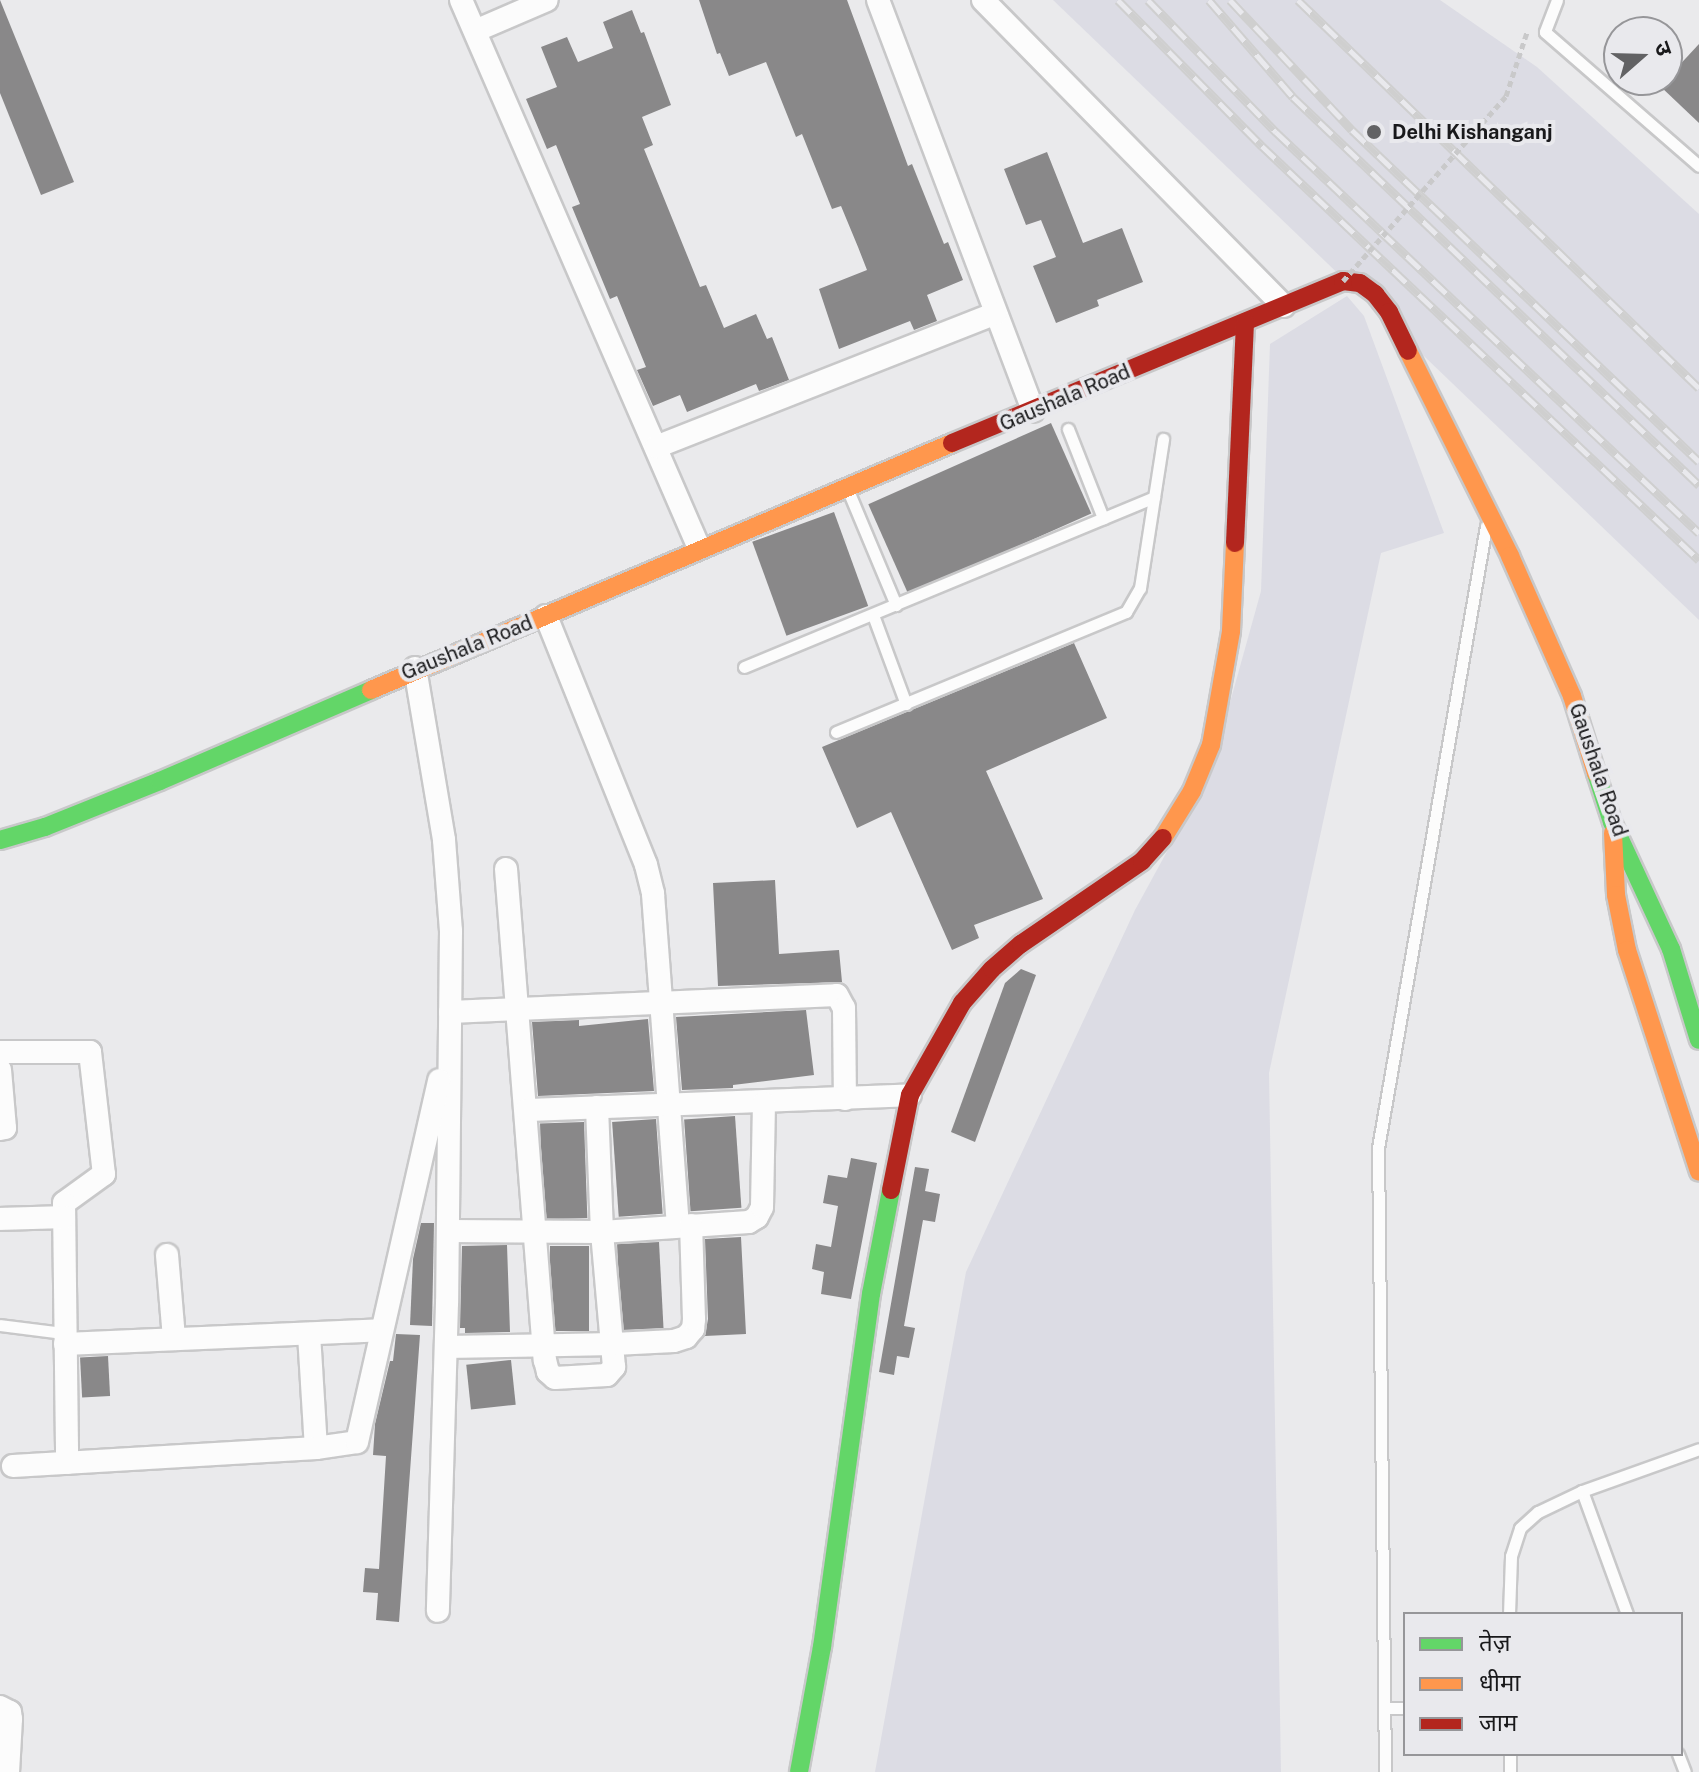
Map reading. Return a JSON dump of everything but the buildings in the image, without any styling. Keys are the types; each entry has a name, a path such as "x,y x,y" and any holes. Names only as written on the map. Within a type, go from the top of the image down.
{"street":[{"path":"461,0 699,548"},
{"path":"475,31 547,0"},
{"path":"878,0 1033,411"},
{"path":"983,0 1284,306"},
{"name":"Gaushala Road","path":"0,840 160,781 415,668 546,616 699,548 1343,281 1360,283 1375,294 1389,312 1489,512 1572,696 1612,822 1660,922 1699,1040"},
{"path":"656,447 996,313"},
{"path":"799,1772 822,1647 871,1294 910,1095 962,1003 992,969 1021,944 1142,861 1170,831 1192,791 1211,745 1231,631 1245,322"},
{"path":"446,1347 674,1341 693,1329 657,920 646,865 546,616"},
{"path":"415,668 444,840 451,931 446,1347 438,1611"},
{"path":"1612,822 1616,895 1627,950 1699,1172"},
{"path":"506,869 544,1344 548,1372 555,1378 607,1375 614,1367 602,1232 597,1107"},
{"path":"450,1012 837,995 844,1008 845,1099"},
{"path":"13,1466 316,1448 357,1442 448,1040"},
{"path":"0,1052 90,1052 104,1174 64,1203 67,1463"},
{"path":"0,1070 5,1128 0,1129"},
{"path":"527,1110 910,1095"},
{"path":"448,1231 602,1232 749,1222 757,1217 762,1207 764,1103"},
{"path":"0,1219 64,1217"},
{"path":"167,1255 174,1338"},
{"path":"64,1339 381,1330"},
{"path":"309,1334 316,1448"},
{"path":"0,1707 10,1712 11,1719 8,1772"}],"lane":[{"path":"1557,0 1545,32 1699,166"},
{"path":"1068,429 1103,518"},
{"path":"836,732 1126,612 1140,588 1163,439"},
{"path":"847,488 896,605"},
{"path":"744,667 1154,497"},
{"path":"1385,1772 1378,1148 1489,512"},
{"path":"873,615 906,704"},
{"path":"0,1325 64,1339"},
{"path":"1509,1612 1511,1556 1520,1528 1538,1512 1582,1491 1699,1449"},
{"path":"1582,1491 1626,1612"},
{"path":"1384,1708 1403,1708"}],"path":[{"path":"1343,281 1506,96 1528,27"}],"shaded area":[{"path":"1053,0 1440,0 1537,67 1699,214 1699,620"},
{"path":"1347,296 1364,316 1444,533 1381,553 1269,1073 1281,1772 875,1772 966,1272 1135,910 1211,771 1261,591 1270,344"}],"railway":[{"path":"1118,0 1262,146 1699,560"},
{"path":"1148,0 1276,132 1699,533"},
{"path":"1209,0 1293,97 1699,485"},
{"path":"1230,0 1352,130 1699,462"},
{"path":"1298,0 1699,388"}],"traffic: fast":[{"path":"0,840 45,827 160,781 371,690"},
{"path":"1596,773 1612,822 1671,949 1699,1040"},
{"path":"799,1772 822,1647 871,1294 891,1190"}],"traffic: slow":[{"path":"1408,351 1510,556 1572,696 1596,773"},
{"path":"371,690 952,443"},
{"path":"1163,838 1192,791 1211,745 1231,631 1235,543"},
{"path":"1613,833 1616,895 1627,950 1699,1172"}],"traffic: jam":[{"path":"952,443 1343,281 1360,283 1375,294 1389,312 1408,351"},
{"path":"1235,543 1245,322"},
{"path":"891,1190 910,1095 962,1003 992,969 1021,944 1142,861 1163,838"}],"place":[{"name":"Delhi Kishanganj","path":"1374,132"}]}
